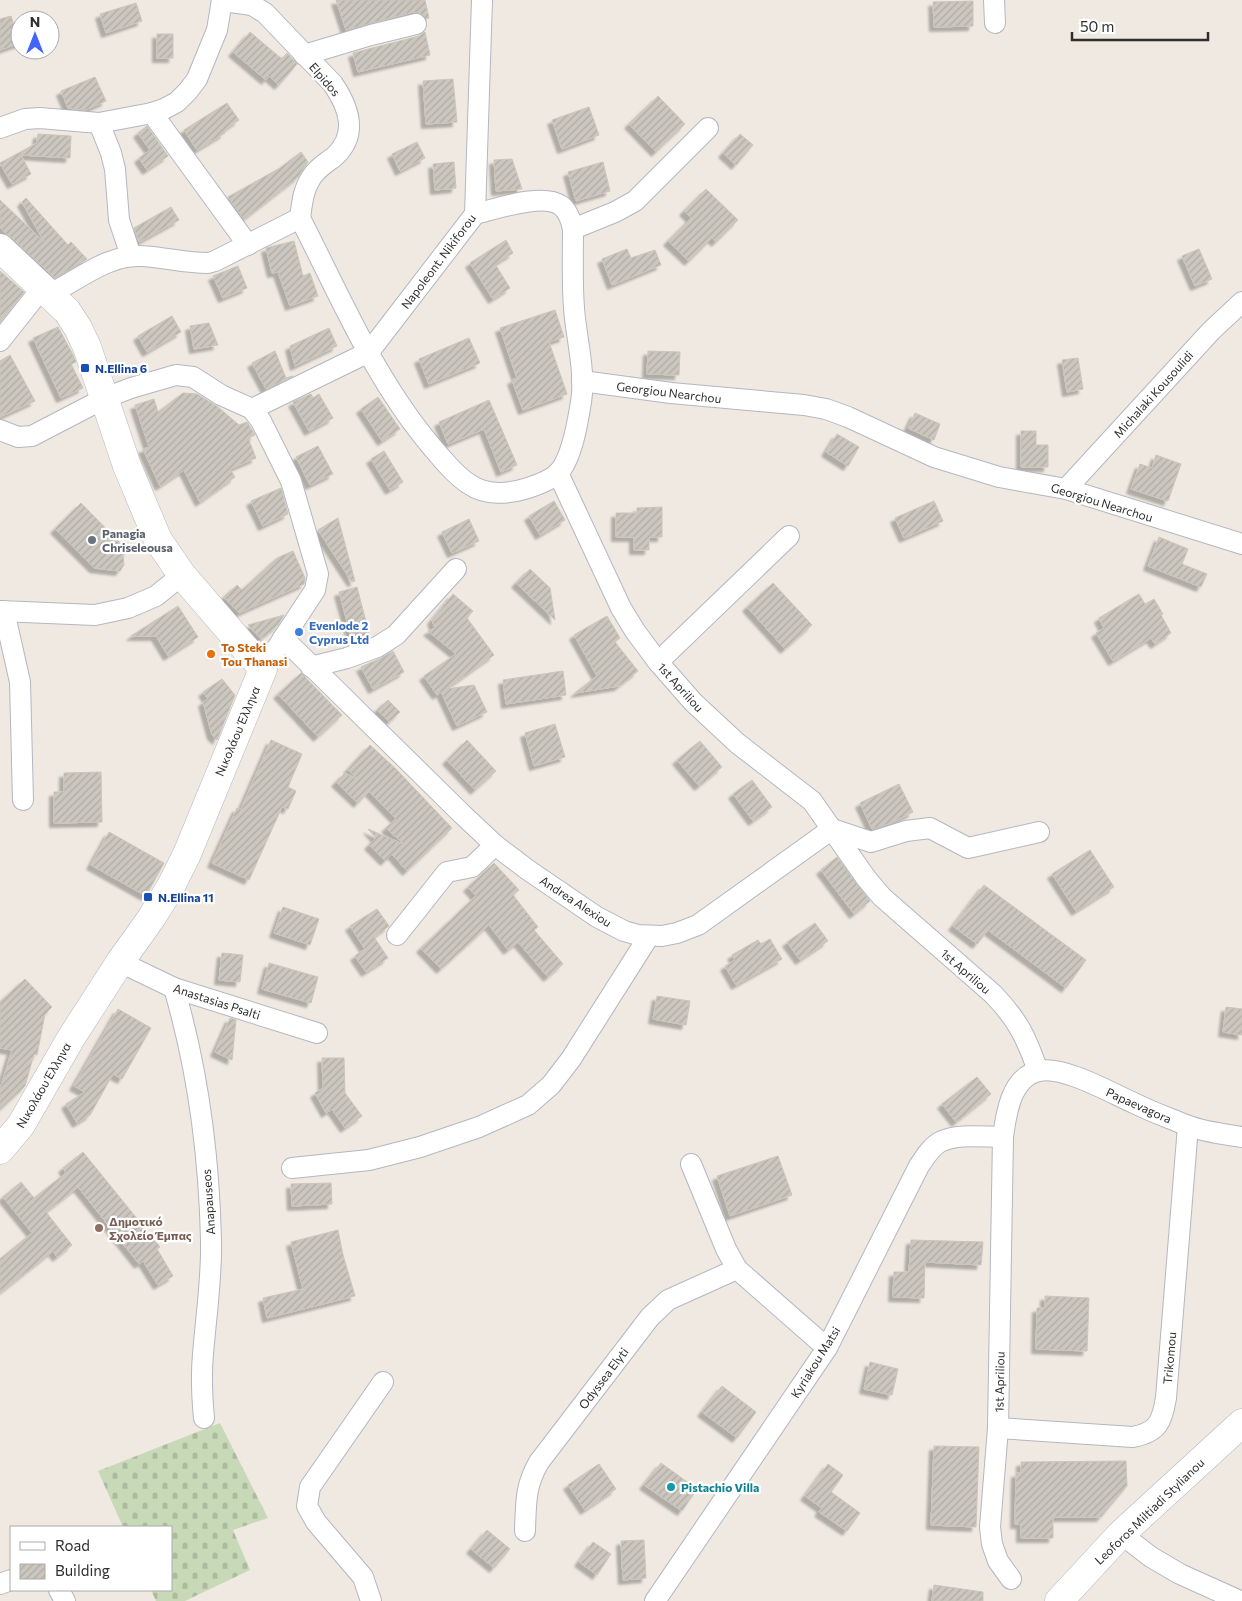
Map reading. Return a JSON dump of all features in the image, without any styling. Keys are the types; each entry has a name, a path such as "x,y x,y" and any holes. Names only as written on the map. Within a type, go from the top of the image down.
{"street":[{"path":"0,128 15,121 32,118 99,123 152,113 177,102 197,79 217,30 222,0"},
{"name":"Elpidos","path":"222,0 252,5 266,13 333,84 347,108 349,135 346,144 311,177 305,190 300,218"},
{"name":"Napoleont. Nikiforou","path":"252,409 369,352 475,214 482,0"},
{"path":"994,0 995,23"},
{"path":"304,55 416,24"},
{"path":"152,113 248,245"},
{"path":"99,123 112,153 116,169 119,220 131,256"},
{"path":"573,229 615,212 635,201 708,128"},
{"path":"0,341 47,292 59,289 112,261 131,256 142,256 208,264 300,218 369,352 410,420 448,465 469,485 480,490 511,492 546,481 558,474 569,451 578,421 582,400 582,381 574,306 573,229 570,219 561,205 542,200 475,214"},
{"path":"0,248 67,311 78,328 87,347 105,398 127,466 158,540 182,575 263,669 315,590 318,574 291,481 261,421 252,409 184,374 163,378 105,398 32,436 18,437 0,430"},
{"name":"Michalaki Kousoulidi","path":"1066,489 1210,331 1242,302"},
{"name":"Georgiou Nearchou","path":"582,381 671,393 804,405 826,409 848,417 934,457 999,477 1066,489 1242,544"},
{"name":"1st Apriliou","path":"558,474 621,608 635,632 658,662 693,702 737,743 812,801 866,878 882,897 993,994 1009,1010 1028,1042 1038,1071 1028,1076 1019,1085 1012,1098 1006,1115 1003,1138 998,1428 990,1527 992,1544 998,1561 1011,1579"},
{"path":"658,662 789,536"},
{"path":"311,666 347,658 377,647 396,635 456,569"},
{"path":"23,800 20,682 2,611 95,615 128,608 156,596 182,575"},
{"name":"Andrea Alexiou","path":"283,638 495,844 528,870 624,931 649,936 677,933 698,925 832,829"},
{"name":"Νικολάου Έλληνα","path":"0,1150 21,1125 70,1038 152,917 187,854 263,669"},
{"path":"832,829 871,842 906,831 930,828 968,848 1038,832"},
{"path":"397,935 447,872 472,867 495,844"},
{"path":"292,1168 369,1160 420,1147 479,1128 528,1105 550,1085 570,1059 649,936"},
{"name":"Anastasias Psalti","path":"120,962 174,988 317,1033"},
{"name":"Anapauseos","path":"174,988 185,1024 203,1121 211,1240 210,1285 202,1363 204,1418"},
{"name":"Papaevagora","path":"1038,1071 1046,1070 1067,1074 1188,1126 1212,1133 1242,1136"},
{"name":"Trikomou","path":"998,1428 1133,1437 1147,1434 1157,1426 1163,1416 1166,1398 1188,1126"},
{"name":"Kyriakou Matsi","path":"655,1601 827,1348 919,1166 929,1152 940,1142 955,1138 1003,1138"},
{"path":"691,1164 726,1249 737,1269 827,1348"},
{"name":"Odyssea Elyti","path":"525,1531 530,1477 539,1462 650,1317 668,1300 737,1269"},
{"path":"371,1601 363,1578 316,1522 307,1506 310,1487 383,1382"},
{"name":"Leoforos Miltiadi Stylianou","path":"1059,1601 1121,1534 1242,1423"},
{"path":"1121,1534 1151,1557 1180,1574 1240,1601"}],"green space":[{"path":"220,1423 268,1518 233,1530 250,1570 185,1601 156,1601 151,1591 172,1591 172,1526 123,1526 98,1471"}],"building":[{"path":"336,0 425,0 429,18 426,19 420,13 413,12 346,30"},
{"path":"973,1 973,26 934,27 933,2"},
{"path":"136,3 142,21 106,33 100,14"},
{"path":"10,16 10,46 0,50 0,19"},
{"path":"250,32 282,59 287,53 297,64 279,85 269,76 266,80 233,52"},
{"path":"425,32 430,55 358,72 353,53 419,36"},
{"path":"157,34 173,34 173,58 157,58"},
{"path":"95,77 106,101 85,110 68,108 61,91"},
{"path":"453,79 457,122 426,124 423,81"},
{"path":"658,96 685,124 656,152 629,124"},
{"path":"227,103 239,120 223,131 225,133 197,150 184,130"},
{"path":"589,107 599,135 562,149 552,120"},
{"path":"147,126 168,156 147,170 139,158 150,150 138,133"},
{"path":"38,134 71,136 70,158 21,155 31,174 12,184 0,163 37,143"},
{"path":"740,134 753,145 736,165 723,153"},
{"path":"417,142 425,158 400,171 392,154"},
{"path":"301,152 308,162 298,177 244,219 228,197 280,168"},
{"path":"512,159 522,189 496,191 494,160"},
{"path":"454,162 456,188 435,190 433,164"},
{"path":"603,162 610,191 576,201 568,172"},
{"path":"706,189 738,220 716,242 712,238 689,261 668,241 691,218 684,211"},
{"path":"26,198 68,245 71,242 87,259 55,278 0,228 0,200 44,242 22,202"},
{"path":"171,207 179,220 139,242 134,228"},
{"path":"506,240 513,253 495,264 510,288 493,299 470,263"},
{"path":"294,241 303,276 310,273 318,296 290,306 278,272 272,273 266,248"},
{"path":"627,249 631,258 655,250 661,265 612,285 602,259"},
{"path":"1199,249 1212,279 1195,286 1182,256"},
{"path":"238,266 247,288 223,298 213,276"},
{"path":"0,271 24,292 0,322"},
{"path":"555,310 564,337 549,342 567,394 523,410 512,380 517,378 500,328"},
{"path":"172,316 181,332 147,352 138,336"},
{"path":"209,323 218,345 194,349 190,326"},
{"path":"58,327 76,362 71,364 83,388 61,398 33,338"},
{"path":"329,328 337,346 295,366 290,346"},
{"path":"469,338 480,363 429,384 419,359"},
{"path":"275,351 286,378 293,376 266,389 252,363"},
{"path":"648,351 680,352 679,375 647,374"},
{"path":"10,355 35,401 0,417 0,361"},
{"path":"1078,358 1083,389 1067,392 1062,360"},
{"path":"183,393 197,394 218,407 239,425 247,422 255,435 248,438 256,458 230,469 235,477 200,502 184,470 160,486 143,449 149,447 135,405 154,399 158,412"},
{"path":"311,394 313,398 319,394 333,418 309,431 293,402"},
{"path":"378,397 400,429 382,441 361,409"},
{"path":"489,400 517,465 501,472 484,429 448,444 439,422"},
{"path":"915,413 940,424 934,440 908,428"},
{"path":"1021,431 1036,431 1036,445 1048,445 1048,467 1021,467"},
{"path":"837,434 859,447 848,466 826,452"},
{"path":"318,446 333,474 310,485 296,457"},
{"path":"384,451 403,482 390,490 371,459"},
{"path":"1156,455 1181,464 1168,501 1131,489 1140,464 1152,468"},
{"path":"281,488 288,514 263,526 251,501"},
{"path":"554,501 565,520 540,535 529,516"},
{"path":"934,501 943,521 904,538 895,518"},
{"name":"Panagia Chriseleousa","path":"81,503 128,551 123,556 124,565 120,571 94,568 55,529"},
{"path":"662,507 662,537 649,537 649,550 634,550 634,537 616,537 616,513 637,513 637,508"},
{"path":"338,518 355,581 352,582 318,530"},
{"path":"469,519 479,541 452,553 442,532"},
{"path":"1159,537 1188,549 1182,564 1207,574 1201,587 1148,566"},
{"path":"293,551 305,578 304,584 239,613 224,597 237,585 242,590 277,558"},
{"path":"530,569 550,588 555,620 516,583"},
{"path":"773,583 812,625 785,649 747,607"},
{"path":"357,587 370,637 353,643 339,592"},
{"path":"453,594 473,611 467,618 494,655 446,689 474,685 487,712 457,726 441,692 437,695 424,676 456,654 428,631 435,628 432,620"},
{"path":"1139,594 1145,604 1154,599 1171,633 1155,644 1151,638 1113,661 1096,633 1104,628 1099,618"},
{"path":"178,606 198,637 168,656 156,636 131,636"},
{"path":"284,615 278,625 261,639 248,625"},
{"path":"607,616 620,638 615,642 638,671 619,686 575,693 597,676 574,635"},
{"path":"393,651 404,672 373,689 361,667"},
{"path":"563,671 566,695 506,704 503,680"},
{"path":"301,673 342,715 318,737 278,694"},
{"path":"222,679 235,695 217,740 212,735 203,702 208,699 203,692"},
{"path":"388,700 400,712 389,722 377,710"},
{"path":"555,724 565,757 534,766 525,733"},
{"path":"271,740 302,754 288,787 296,791 288,809 282,807 249,880 212,863 237,808 241,809"},
{"path":"467,740 496,771 475,790 447,760"},
{"path":"700,741 722,767 699,786 677,760"},
{"path":"370,745 396,769 452,828 407,871 392,854 385,861 369,845 376,838 368,829 405,845 386,828 396,819 369,791 358,803 336,782 345,773 357,779 348,769"},
{"path":"101,772 102,822 54,823 54,792 64,792 64,773"},
{"path":"752,780 772,807 753,821 733,794"},
{"path":"899,784 913,812 891,823 872,829 860,803"},
{"path":"109,832 164,863 146,896 91,865"},
{"path":"1090,850 1114,887 1076,911 1052,874"},
{"path":"837,857 870,901 854,914 821,870"},
{"path":"494,863 519,890 513,895 538,927 534,930 563,964 548,977 518,942 508,950 489,925 441,969 421,948 476,896 468,887"},
{"path":"984,885 1086,960 1066,988 988,930 977,944 953,926"},
{"path":"283,907 319,919 310,945 274,933"},
{"path":"377,909 389,926 374,937 388,958 366,972 355,956 365,949 350,926"},
{"path":"815,923 828,941 800,960 787,942"},
{"path":"770,939 782,959 736,985 725,966 735,960 732,955 758,940 761,944"},
{"path":"222,953 243,955 240,982 219,980"},
{"path":"269,963 318,977 311,1003 262,989"},
{"path":"25,979 52,1007 45,1014 37,1055 34,1054 25,1086 0,1110 0,1089 12,1050 0,1048 0,1002"},
{"path":"657,996 690,1001 686,1025 653,1019"},
{"path":"1226,1007 1242,1009 1242,1035 1223,1032"},
{"path":"118,1009 151,1028 122,1079 113,1074 90,1115 77,1123 66,1104 85,1092 74,1086"},
{"path":"230,1018 236,1020 232,1060 215,1052"},
{"path":"322,1058 344,1058 345,1093 362,1116 345,1128 332,1109 326,1113 315,1093 323,1088"},
{"path":"977,1077 991,1094 956,1122 942,1104"},
{"path":"83,1152 160,1247 157,1249 173,1276 158,1285 143,1261 139,1264 78,1187 46,1212 72,1245 57,1257 53,1251 0,1293 0,1259 32,1233 3,1197 21,1182 34,1198 66,1173 63,1168"},
{"path":"778,1156 792,1195 730,1216 717,1176"},
{"path":"331,1183 332,1204 292,1206 291,1184"},
{"path":"338,1230 355,1296 267,1318 263,1298 303,1289 291,1242"},
{"path":"911,1240 983,1242 981,1265 925,1262 924,1298 893,1297 894,1272 909,1272"},
{"path":"1045,1296 1089,1298 1087,1351 1036,1349 1037,1308 1045,1308"},
{"path":"870,1362 898,1369 892,1395 864,1389"},
{"path":"722,1386 756,1412 737,1438 702,1412"},
{"path":"934,1446 979,1447 976,1527 931,1525"},
{"path":"1126,1461 1127,1486 1101,1517 1053,1517 1053,1538 1021,1538 1021,1524 1015,1524 1016,1473 1021,1473 1021,1462"},
{"name":"Pistachio Villa","path":"661,1463 697,1489 682,1511 644,1485"},
{"path":"599,1464 616,1489 585,1510 568,1485"},
{"path":"828,1464 843,1475 831,1492 860,1513 847,1531 819,1512 822,1508 805,1496"},
{"path":"487,1530 510,1549 494,1568 471,1549"},
{"path":"644,1540 646,1578 623,1580 621,1541"},
{"path":"593,1542 611,1554 597,1575 579,1562"},
{"path":"934,1585 983,1592 983,1601 932,1601"}],"place":[{"name":"N.Ellina 6","path":"85,368"},
{"name":"Panagia Chriseleousa","path":"92,540"},
{"name":"Evenlode 2 Cyprus Ltd","path":"299,632"},
{"name":"To Steki Tou Thanasi","path":"211,654"},
{"name":"N.Ellina 11","path":"148,897"},
{"name":"Δημοτικό Σχολείο Έμπας","path":"99,1228"},
{"name":"Pistachio Villa","path":"671,1487"}]}
